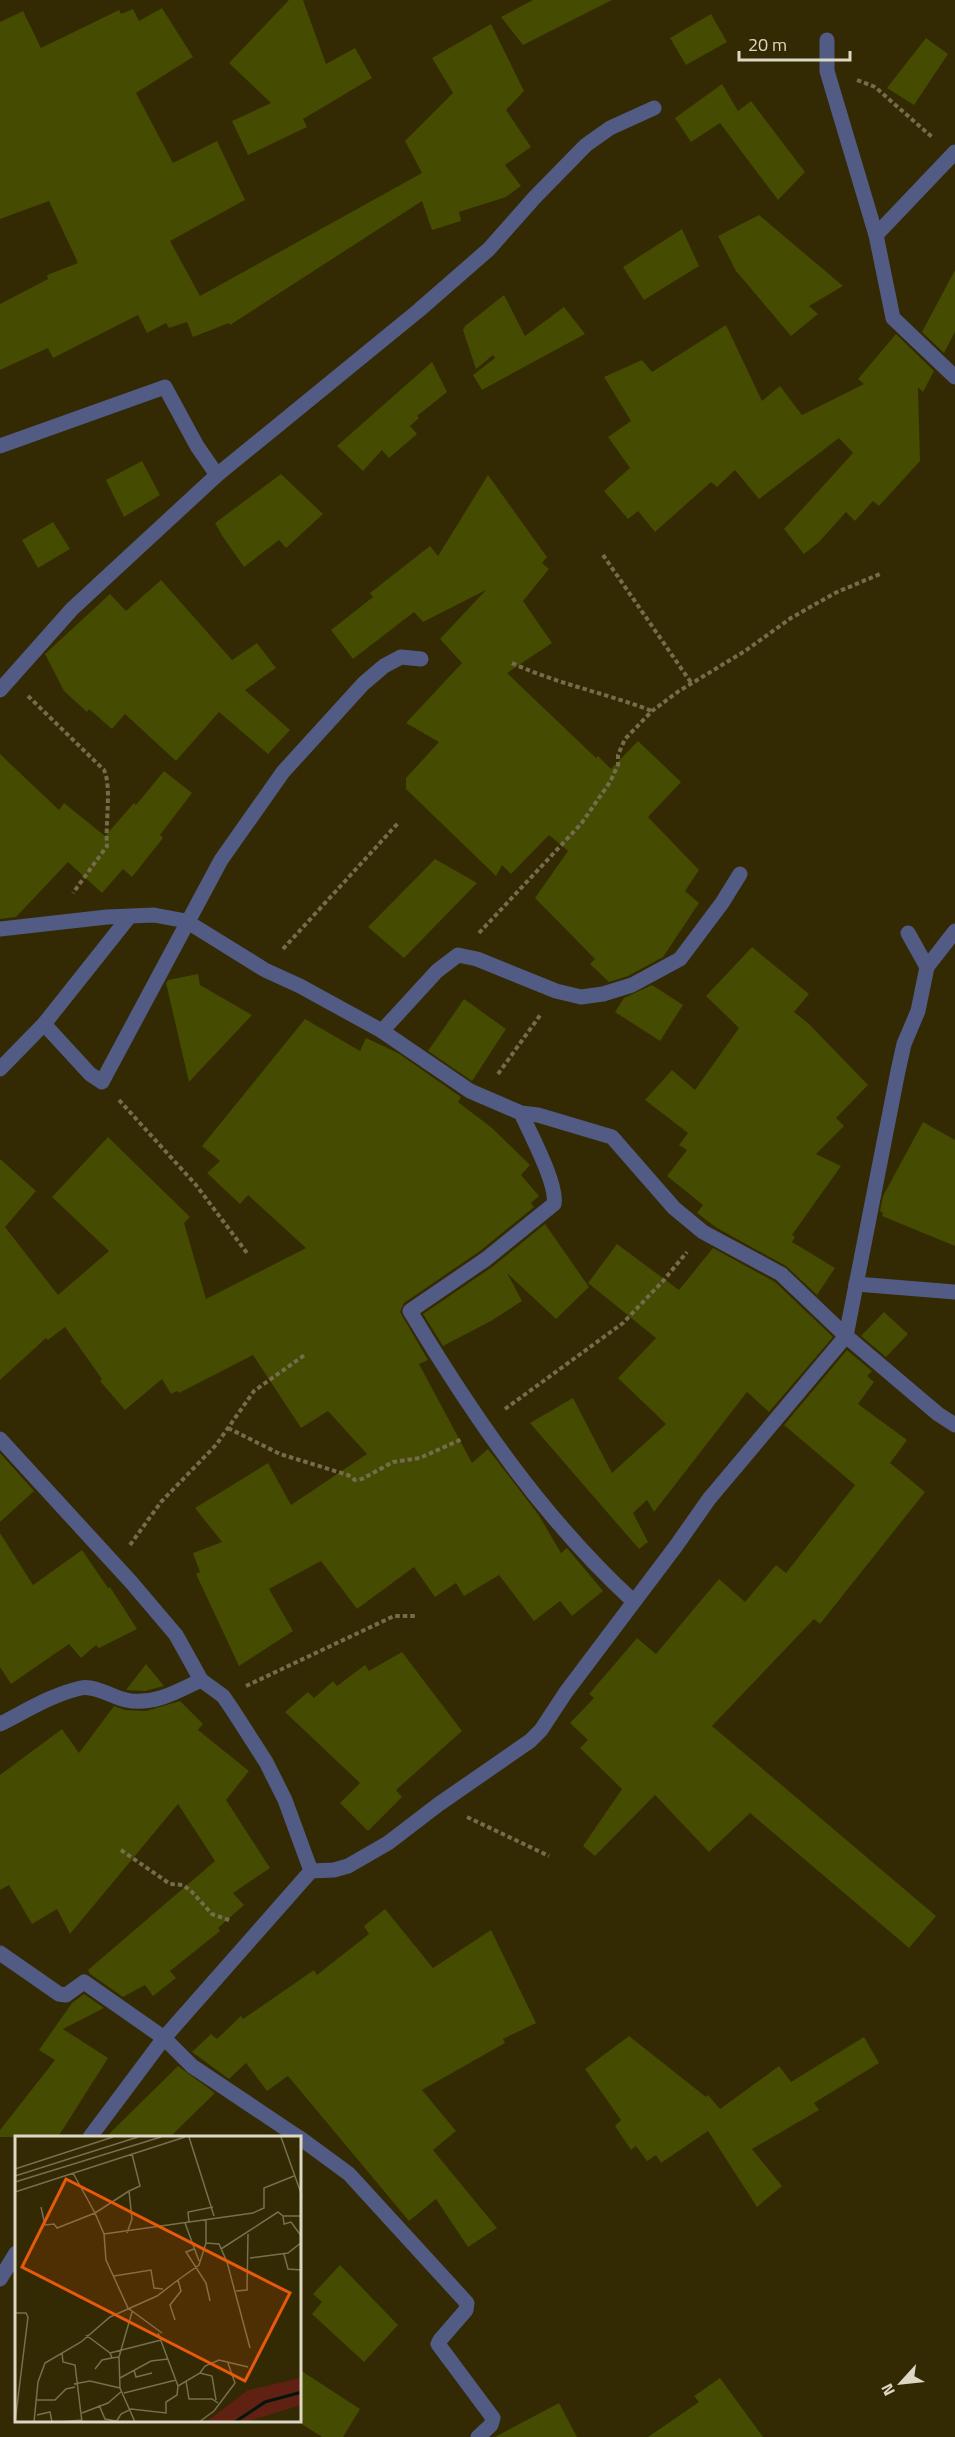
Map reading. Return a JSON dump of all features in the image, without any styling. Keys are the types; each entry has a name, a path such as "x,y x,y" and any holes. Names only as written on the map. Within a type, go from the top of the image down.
{"street":[{"path":"827,40 826,71 876,235 893,318 955,377"},
{"path":"5,684 72,609 217,475 418,311 489,249 535,197 586,146 610,128 654,108"},
{"path":"876,235 954,154"},
{"path":"0,446 165,387 197,446 217,475"},
{"path":"44,1024 90,1074 102,1082 220,860 283,772 363,684 384,666 401,657 422,659"},
{"path":"382,1031 437,971 458,955 477,959 556,992 581,997 632,985 680,959 722,903 740,874"},
{"path":"0,929 107,917 154,915 186,921 212,935 265,970 300,986 382,1031 470,1091 521,1113 538,1115 612,1137 674,1208 703,1232 781,1274 846,1336 938,1414 955,1425"},
{"path":"0,1069 44,1024 129,917"},
{"path":"91,2136 164,2038 311,1871 334,1870 348,1866 388,1843 439,1804 530,1741 541,1730 709,1499 846,1336 904,1044 918,1011 927,967 955,931"},
{"path":"908,933 927,967"},
{"path":"521,1113 545,1166 555,1196 554,1204 486,1260 410,1311 482,1425 529,1489 602,1573 633,1601"},
{"path":"856,1284 955,1292"},
{"path":"0,1439 116,1565 176,1635 201,1680 223,1696 266,1762 285,1800 311,1871"},
{"path":"0,1724 55,1697 84,1687 128,1700 147,1701 166,1696 201,1680"},
{"path":"0,1953 59,1994 66,1995 84,1982 164,2038 192,2066 296,2136"},
{"path":"302,2140 349,2174 467,2303 466,2310 438,2344 493,2418 491,2426 478,2437"},
{"path":"0,2279 15,2255"}],"path":[{"path":"826,71 841,74 875,87 954,154"},
{"path":"603,555 692,684"},
{"path":"458,955 581,824 610,782 618,765 618,755 625,739 652,711 791,618 835,593 880,574"},
{"path":"512,663 548,678 589,692 615,697 652,711"},
{"path":"5,684 104,770 108,780 107,846 52,923"},
{"path":"265,970 399,822"},
{"path":"482,1096 556,992"},
{"path":"102,1082 196,1185 248,1253"},
{"path":"116,1565 161,1502 216,1445 254,1391 306,1354"},
{"path":"223,1696 394,1616 416,1616"},
{"path":"439,1804 549,1856"},
{"path":"121,1850 170,1884 183,1885 212,1914 261,1930"}],"building":[{"path":"289,0 303,0 326,64 355,48 372,78 303,119 307,127 248,155 232,121 271,103 229,63"},
{"path":"533,0 612,0 523,45 501,17"},
{"path":"162,8 193,57 136,93 173,163 217,141 245,200 170,241 200,296 422,173 405,141 453,93 432,58 491,24 524,91 506,110 531,147 505,165 521,186 506,197 459,212 461,221 432,230 422,201 230,325 229,323 193,337 187,322 169,328 166,323 147,333 138,315 53,358 48,348 0,370 0,304 48,279 47,275 78,263 49,201 0,219 0,22 23,11 41,48 119,10 121,14 133,9 139,21"},
{"path":"711,14 727,42 686,65 670,38"},
{"path":"926,38 948,54 914,105 887,88"},
{"path":"722,84 738,111 751,101 805,172 778,200 720,123 691,142 675,118"},
{"path":"759,215 843,286 809,306 818,314 791,336 736,271 718,236"},
{"path":"682,229 699,266 644,300 623,267"},
{"path":"955,270 955,332 944,353 922,332"},
{"path":"504,295 525,336 564,307 585,334 482,390 473,375 495,358 493,355 476,369 463,330"},
{"path":"726,325 762,401 780,386 802,415 864,384 858,379 896,334 934,371 923,392 918,387 920,461 879,506 873,501 855,521 846,512 819,542 804,554 784,529 853,453 839,438 759,499 735,470 717,487 711,482 655,532 638,511 628,519 604,491 630,468 608,437 631,421 604,377 642,360 652,372"},
{"path":"432,362 447,392 417,416 419,418 410,426 417,434 389,458 382,450 363,471 337,446"},
{"path":"142,461 160,495 124,517 106,480"},
{"path":"281,474 323,514 286,548 279,540 244,567 215,523"},
{"path":"488,475 547,557 542,563 549,569 523,601 552,643 507,673 596,758 598,756 611,769 638,741 681,782 648,817 699,870 685,891 699,903 663,957 628,976 609,982 590,964 595,959 535,898 568,851 549,835 511,874 502,865 496,876 406,789 406,778 439,742 406,723 462,663 440,639 486,590 423,622 414,612 353,659 331,630 373,597 370,593 430,546 438,556"},
{"path":"53,522 70,549 38,568 22,540"},
{"path":"161,580 232,660 257,643 276,668 245,690 290,730 268,754 219,712 176,761 125,714 112,729 89,709 87,712 64,691 45,654 110,594 126,611"},
{"path":"0,754 59,810 64,803 105,836 134,803 136,805 164,771 192,793 160,835 163,838 132,877 123,869 102,893 68,862 16,917 0,919"},
{"path":"435,859 477,883 404,958 368,927"},
{"path":"752,947 809,994 794,1012 809,1024 868,1085 836,1118 844,1126 816,1154 841,1166 792,1235 795,1237 792,1242 835,1268 817,1295 786,1266 717,1228 697,1213 703,1205 667,1176 687,1150 679,1145 688,1133 645,1100 672,1070 695,1090 739,1028 706,996"},
{"path":"198,974 200,985 252,1015 189,1082 166,983 168,980"},
{"path":"652,985 683,1005 660,1041 615,1012 624,998"},
{"path":"464,999 506,1029 472,1081 428,1051"},
{"path":"305,1019 360,1051 366,1038 398,1053 461,1097 458,1102 492,1128 530,1165 521,1175 539,1196 531,1203 534,1207 480,1251 404,1303 400,1312 428,1360 419,1364 472,1463 488,1449 538,1514 561,1553 567,1548 603,1591 572,1616 560,1601 534,1621 499,1575 464,1596 456,1583 435,1597 414,1567 357,1609 321,1561 269,1589 293,1631 239,1666 196,1574 200,1572 193,1553 222,1542 195,1508 268,1463 291,1505 367,1454 328,1411 301,1428 253,1355 179,1393 177,1391 171,1394 162,1379 125,1410 100,1381 102,1379 65,1327 48,1340 46,1338 0,1380 0,1159 36,1191 5,1227 58,1295 109,1251 52,1197 108,1137 190,1217 184,1223 206,1299 306,1248 248,1195 240,1204 207,1173 220,1161 202,1146"},
{"path":"923,1122 955,1140 955,1246 882,1216 883,1213 880,1211 883,1196"},
{"path":"545,1224 589,1287 556,1319 507,1273 522,1301 491,1321 443,1346 423,1314 492,1267"},
{"path":"617,1244 679,1290 713,1248 775,1282 833,1337 769,1412 747,1392 654,1512 647,1500 633,1513 648,1542 639,1549 530,1423 573,1398 612,1473 666,1424 618,1378 656,1338 588,1283"},
{"path":"884,1312 908,1334 886,1357 861,1336"},
{"path":"847,1350 872,1371 867,1376 874,1382 858,1404 907,1440 890,1463 925,1492 820,1624 814,1619 712,1726 936,1916 909,1948 750,1813 709,1852 655,1795 595,1856 583,1846 622,1789 580,1748 588,1740 570,1723 594,1698 589,1694 637,1638 656,1654 719,1579 745,1602 776,1565 786,1573 855,1485 784,1425"},
{"path":"0,1453 34,1491 0,1522"},
{"path":"0,1533 33,1585 82,1550 108,1588 110,1587 137,1629 99,1648 96,1645 81,1658 69,1644 11,1684 0,1667"},
{"path":"402,1652 462,1731 396,1790 402,1797 368,1831 340,1803 360,1783 285,1712 308,1692 314,1698 333,1681 337,1686 365,1665 369,1671"},
{"path":"146,1664 164,1686 145,1691 126,1690"},
{"path":"180,1701 203,1724 198,1730 249,1771 226,1800 270,1868 233,1893 244,1905 218,1928 220,1931 170,1971 176,1978 153,1996 145,1985 123,1997 90,1974 88,1970 215,1861 178,1804 70,1934 57,1909 32,1924 9,1885 0,1890 0,1775 62,1729 79,1753 114,1706 125,1710 146,1711"},
{"path":"385,1909 433,1968 491,1930 536,2023 503,2039 505,2043 422,2090 456,2131 433,2150 497,2228 468,2247 436,2199 409,2221 288,2076 267,2091 246,2063 229,2079 192,2052 211,2034 217,2039 241,2016 243,2019 314,1970 317,1975 369,1934 364,1926"},
{"path":"84,1994 104,2008 63,2029 108,2058 59,2136 0,2137 0,2130 55,2060 39,2050 72,2003"},
{"path":"629,2036 706,2097 708,2095 720,2109 779,2066 791,2082 864,2037 879,2063 814,2103 819,2110 752,2149 782,2186 757,2207 708,2131 661,2163 656,2155 647,2161 636,2146 631,2150 615,2126 621,2120 585,2069"},
{"path":"178,2066 215,2093 171,2136 107,2136"},
{"path":"340,2265 398,2325 364,2362 312,2314 322,2302 313,2294"},
{"path":"302,2371 360,2409 343,2437 322,2437 300,2423 302,2422"},
{"path":"720,2378 763,2437 648,2437 699,2402 694,2396"},
{"path":"559,2403 577,2437 495,2437"}]}
